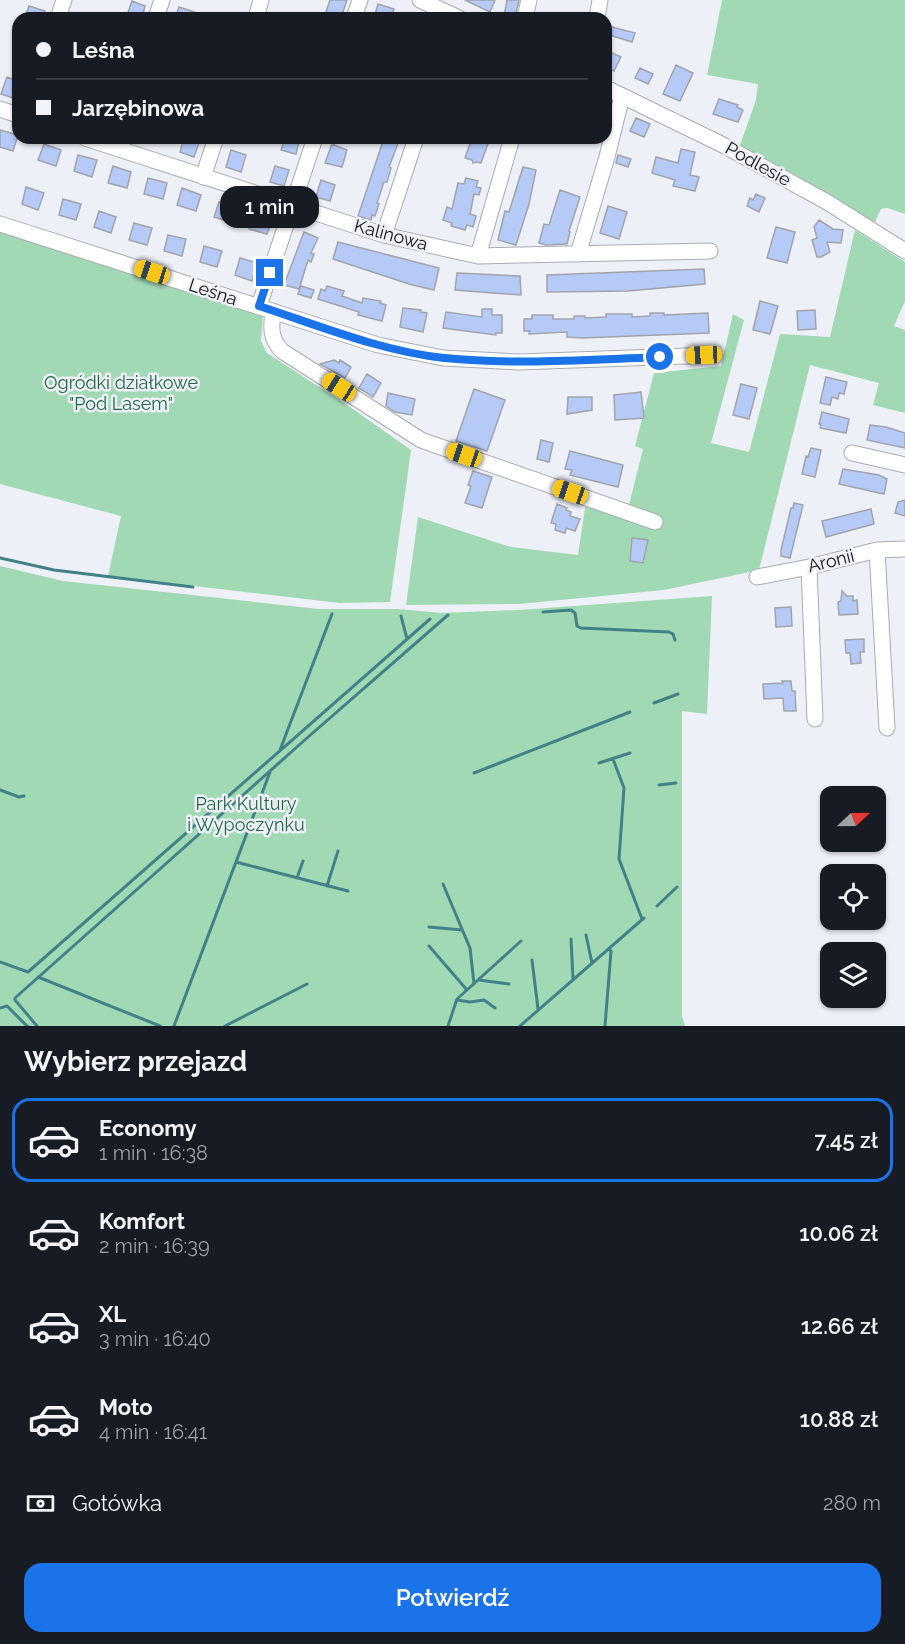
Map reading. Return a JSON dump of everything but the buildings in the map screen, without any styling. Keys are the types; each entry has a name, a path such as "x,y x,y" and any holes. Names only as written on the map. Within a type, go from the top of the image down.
{"street":[{"path":"420,0 437,12"},
{"name":"Podlesie","path":"612,91 723,145 827,202 905,251"},
{"path":"612,137 622,96"},
{"name":"Kalinowa","path":"117,144 203,177 384,235 478,256 710,251"},
{"path":"203,177 214,144"},
{"path":"313,144 266,308 274,342 282,351 421,440 655,522"},
{"path":"384,235 414,144"},
{"path":"478,256 510,144"},
{"path":"578,255 610,144"},
{"name":"Leśna","path":"0,224 378,345 443,358 518,362 714,355"},
{"path":"852,453 905,465"},
{"name":"Aronii","path":"757,577 877,550 905,549"},
{"path":"877,550 887,728"},
{"path":"809,567 814,720"}],"green space":[{"path":"722,0 905,0 905,214 887,208 881,209 875,222 739,148 756,100 758,84 707,75"},
{"path":"855,230 905,262 905,301 894,326 905,330 905,413 873,405 879,383 810,365 759,570 664,590 519,604 406,605 418,517 511,547 578,555 586,501 628,509 643,449 635,446 654,373 721,366 733,314 744,320 711,443 749,452 780,334 830,337"},
{"name":"Ogródki działkowe \"Pod Lasem\"","path":"0,231 263,314 261,341 267,353 411,450 390,602 340,603 108,576 121,516 0,484"},
{"name":"Park Kultury i Wypoczynku","path":"0,566 63,581 319,609 398,609 442,613 519,610 712,596 707,714 682,711 682,1016 685,1026 0,1026"}],"waterway":[{"path":"0,558 54,570 193,587"},
{"path":"543,612 571,610 575,613 577,626 581,628 669,632 673,634 675,640"},
{"path":"280,750 332,614"},
{"path":"37,1026 15,998 448,615"},
{"path":"401,616 407,639"},
{"path":"0,962 28,972 430,619"},
{"path":"654,703 678,694"},
{"path":"474,773 630,712"},
{"path":"599,763 630,753"},
{"path":"613,759 624,788 619,859 642,919"},
{"path":"174,1026 270,772"},
{"path":"659,785 676,783"},
{"path":"0,790 19,797 24,796"},
{"path":"327,886 338,851"},
{"path":"297,878 303,861"},
{"path":"236,862 348,891"},
{"path":"443,884 470,948 474,984"},
{"path":"657,906 677,887"},
{"path":"520,1026 644,918"},
{"path":"429,927 462,930"},
{"path":"586,935 592,963"},
{"path":"571,939 573,979"},
{"path":"448,1026 457,999 521,941"},
{"path":"429,946 467,990"},
{"path":"605,1026 611,951 609,949"},
{"path":"532,960 538,1009"},
{"path":"38,977 160,1026"},
{"path":"479,980 509,984"},
{"path":"225,1026 307,984"},
{"path":"457,1000 470,1002 484,1000 495,1008"},
{"path":"0,1008 7,1006 27,1026"}],"route":[{"path":"270,273 259,306 378,345 443,358 518,362 660,357"}]}
